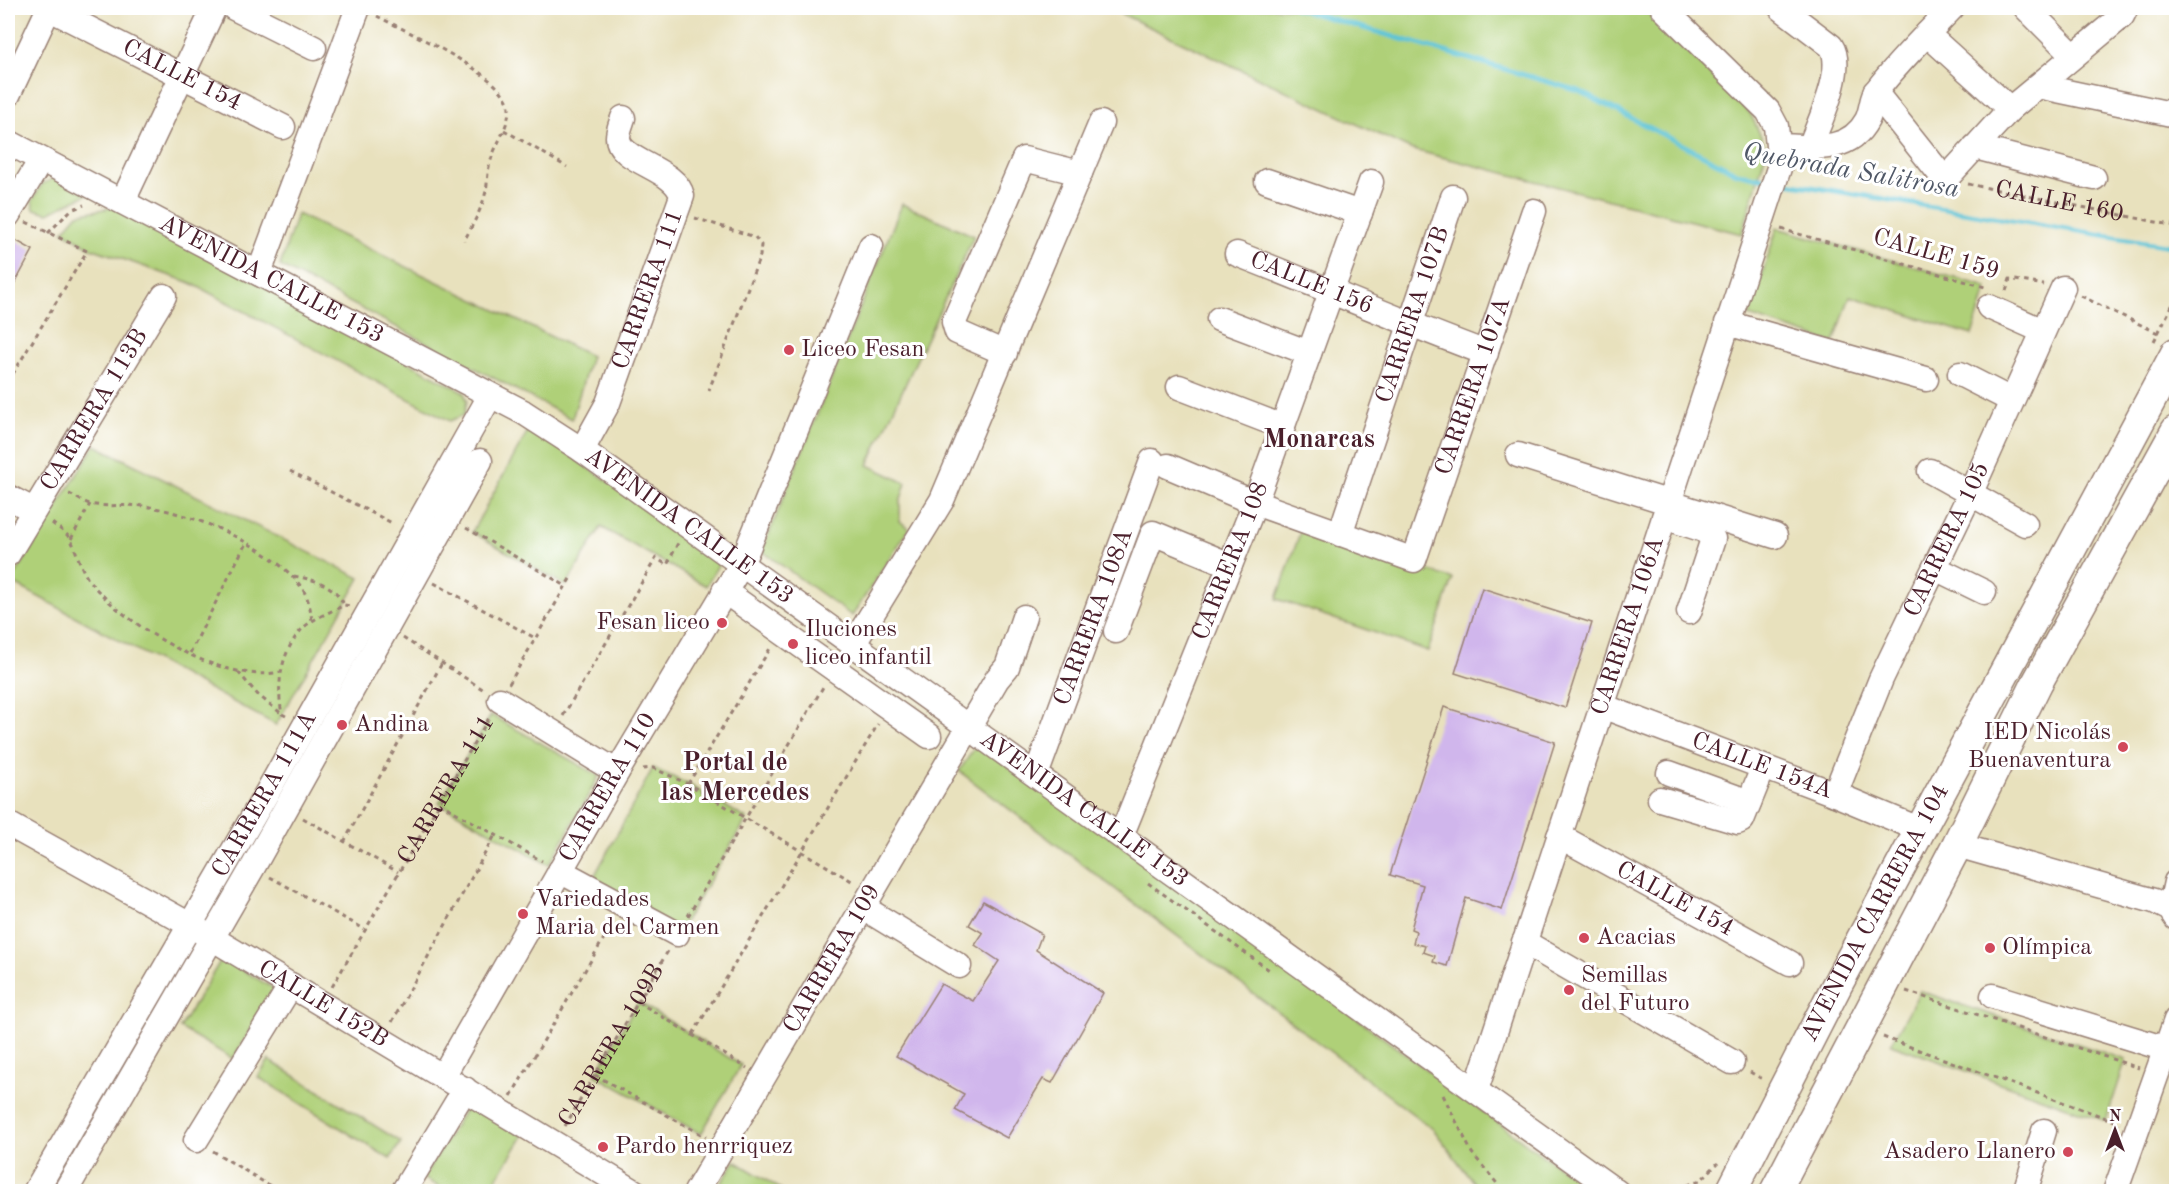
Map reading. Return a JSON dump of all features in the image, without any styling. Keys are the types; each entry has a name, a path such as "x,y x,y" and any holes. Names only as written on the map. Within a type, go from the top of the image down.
{"main road":[{"name":"AVENIDA CARRERA 104","path":"1731,1191 1921,830 2167,343"},
{"name":"AVENIDA CARRERA 104","path":"1778,1188 1957,845 2041,675 2176,431"},
{"path":"1709,1191 1751,1151"}],"street":[{"path":"8,95 49,8"},
{"name":"CALLE 154","path":"49,8 283,127"},
{"path":"117,198 182,76 214,8"},
{"path":"234,8 314,48"},
{"path":"1663,8 1758,100 1776,126 1780,155 1810,147 1833,147 1855,134 1864,126 1870,114 1875,92 1952,8"},
{"path":"1781,8 1814,32 1835,52 1836,73 1810,147"},
{"path":"2026,8 2073,55"},
{"path":"1875,92 1945,180 2010,109 2122,16 2126,8"},
{"path":"258,273 363,10"},
{"path":"1927,34 2010,109"},
{"path":"2038,86 2176,115"},
{"name":"CARRERA 111","path":"582,450 608,403 682,196 676,184 623,150 618,136 623,118"},
{"path":"853,645 929,516 942,500 1101,123"},
{"name":"AVENIDA CALLE 153","path":"8,142 523,412 582,450 1617,1191"},
{"path":"1975,147 2094,178"},
{"name":"CARRERA 106A","path":"1476,1090 1763,214 1780,155"},
{"path":"8,214 41,159"},
{"path":"1005,353 957,332 954,322 1024,159 1080,173"},
{"path":"1267,181 1360,213"},
{"name":"CARRERA 108","path":"1121,836 1255,503 1371,182"},
{"name":"CARRERA 107B","path":"1340,534 1452,197"},
{"name":"CARRERA 107A","path":"1340,534 1414,560 1534,211"},
{"name":"CARRERA 110","path":"443,1076 617,772 741,565 871,246"},
{"name":"CALLE 156","path":"1237,254 1332,291 1410,325 1486,353"},
{"name":"CARRERA 105","path":"1835,794 1881,678 1971,492 2063,288"},
{"path":"1991,295 2043,331"},
{"name":"CARRERA 113B","path":"8,554 164,296"},
{"path":"1219,319 1309,353"},
{"path":"1727,323 1926,380"},
{"path":"1960,374 2011,400"},
{"path":"1179,387 1283,427"},
{"name":"CARRERA 111A","path":"35,1191 304,726 490,396"},
{"path":"1518,455 1666,509 1775,536"},
{"name":"CARRERA 111A","path":"65,1191 253,867 480,461"},
{"name":"CARRERA 108A","path":"1036,775 1160,464 1255,503"},
{"path":"1930,471 2025,524"},
{"path":"8,496 33,510"},
{"path":"1255,503 1340,534"},
{"path":"1666,509 1709,532 1713,539 1689,612"},
{"path":"1116,631 1154,533 1230,565"},
{"path":"1935,568 1984,592"},
{"name":"AVENIDA CALLE 153","path":"724,591 930,736"},
{"name":"CARRERA 109","path":"696,1191 997,679 1007,667 1024,617"},
{"path":"500,700 617,772"},
{"name":"CALLE 154A","path":"1602,706 1835,794 1921,830"},
{"path":"1660,799 1732,822 1742,820 1763,768"},
{"path":"1669,773 1749,802"},
{"name":"CALLE 152B","path":"8,824 190,925 635,1191"},
{"name":"CALLE 154","path":"1559,836 1790,963"},
{"path":"1957,845 2154,902 2173,914 2176,882"},
{"path":"560,871 677,934"},
{"path":"868,901 959,966"},
{"path":"1524,942 1732,1062"},
{"path":"196,1140 291,985"},
{"path":"1993,996 2166,1049"},
{"path":"2115,1191 2176,1020"},
{"path":"403,1191 465,1089"},
{"path":"2025,1191 2044,1131"}],"path":[{"path":"363,10 450,54 492,81 503,91 507,99 509,109 504,130 490,160 483,202 464,242"},
{"path":"504,130 531,143 567,167"},
{"name":"CALLE 160","path":"1945,180 2176,226"},
{"path":"48,233 71,210 117,198"},
{"path":"676,211 755,237 761,245 760,256 709,390"},
{"path":"8,214 87,251 8,382"},
{"name":"CALLE 159","path":"1763,214 1991,295 2005,292 2010,279 2063,288 2167,343"},
{"path":"290,471 385,520"},
{"path":"50,483 90,504 148,506 178,513 246,543 292,576 325,584 339,594 344,605"},
{"path":"71,539 90,504"},
{"path":"33,510 71,539 75,555 89,582 116,609 147,631 190,654 238,672 267,675 280,672"},
{"path":"447,517 566,586"},
{"path":"553,733 656,558 667,565 687,526"},
{"path":"190,654 246,543"},
{"path":"416,573 535,638"},
{"path":"292,576 310,606 312,623"},
{"name":"CARRERA 111","path":"322,1004 571,577"},
{"path":"282,714 278,695 280,672 303,629 344,605 369,611"},
{"path":"386,627 500,700"},
{"path":"688,784 781,631"},
{"path":"344,842 442,663"},
{"name":"CARRERA 109B","path":"555,1143 747,819 833,668"},
{"path":"238,672 258,695 282,714 304,726"},
{"path":"693,1034 888,706"},
{"path":"617,772 653,768 688,784 801,851 868,901"},
{"path":"439,803 560,871"},
{"path":"285,808 399,873"},
{"path":"382,1040 495,834"},
{"path":"253,867 366,930"},
{"path":"1144,881 1278,977"},
{"path":"501,1111 623,906"},
{"path":"1903,990 2157,1074"},
{"path":"638,1002 763,1078"},
{"path":"1879,1035 2138,1129"},
{"path":"595,1075 723,1146"},
{"path":"1434,1088 1443,1095 1472,1153 1504,1191"},
{"path":"196,1140 280,1191"}],"green space":[{"path":"1109,8 1643,8 1750,113 1767,149 1742,234 1410,149"},
{"path":"55,178 88,194 48,213 34,209 32,201 42,184"},
{"path":"902,204 974,236 868,465 906,483 900,502 900,521 909,529 852,616 762,551"},
{"path":"115,207 464,392 467,401 464,415 450,421 191,283 91,248 63,231 78,214"},
{"path":"297,214 591,356 572,419 280,266"},
{"path":"1777,228 1987,287 1972,335 1850,296 1834,343 1749,316"},
{"path":"530,427 721,560 706,586 601,527 566,586 472,532"},
{"path":"95,445 360,578 276,725 11,582"},
{"path":"1302,527 1453,579 1428,651 1277,599"},
{"path":"491,715 599,776 549,865 439,803"},
{"path":"980,740 1543,1156 1594,1191 1480,1191 1434,1130 959,771"},
{"path":"653,768 688,784 747,819 677,934 589,886"},
{"path":"222,958 275,989 233,1059 180,1028"},
{"path":"1920,991 2126,1060 2106,1121 1891,1044"},
{"path":"638,1002 741,1065 701,1134 595,1075"},
{"path":"269,1060 401,1142 390,1159 258,1077"},
{"path":"469,1103 523,1136 489,1191 446,1191 423,1178"},
{"path":"735,1161 784,1191 716,1191"}],"building":[{"path":"8,236 33,250 8,296"},
{"path":"1482,588 1592,623 1565,708 1455,673"},
{"path":"1444,707 1555,742 1502,910 1466,898 1447,966 1433,962 1435,956 1423,952 1425,946 1413,943 1416,931 1411,929 1423,885 1390,875"},
{"path":"983,901 1042,934 1036,950 1103,993 1052,1083 1043,1079 1007,1138 955,1110 964,1094 896,1056 941,984 973,1001 999,961 975,945 983,933 969,925"}],"waterway":[{"name":"Quebrada Salitrosa","path":"1295,8 1579,91 1737,173 1769,180"},
{"name":"Quebrada Salitrosa","path":"1781,182 2176,247"}],"place":[{"name":"Liceo Fesan","path":"789,350"},
{"name":"Fesan liceo","path":"722,623"},
{"name":"Iluciones liceo infantil","path":"793,644"},
{"name":"Andina","path":"342,725"},
{"name":"IED Nicolás Buenaventura","path":"2123,747"},
{"name":"Variedades Maria del Carmen","path":"523,914"},
{"name":"Acacias","path":"1584,938"},
{"name":"Olímpica","path":"1990,948"},
{"name":"Semillas del Futuro","path":"1569,990"},
{"name":"Pardo henrriquez","path":"603,1147"},
{"name":"Asadero Llanero","path":"2068,1152"}],"district":[{"name":"Monarcas","path":"1319,440"},
{"name":"Portal de las Mercedes","path":"735,778"}]}
